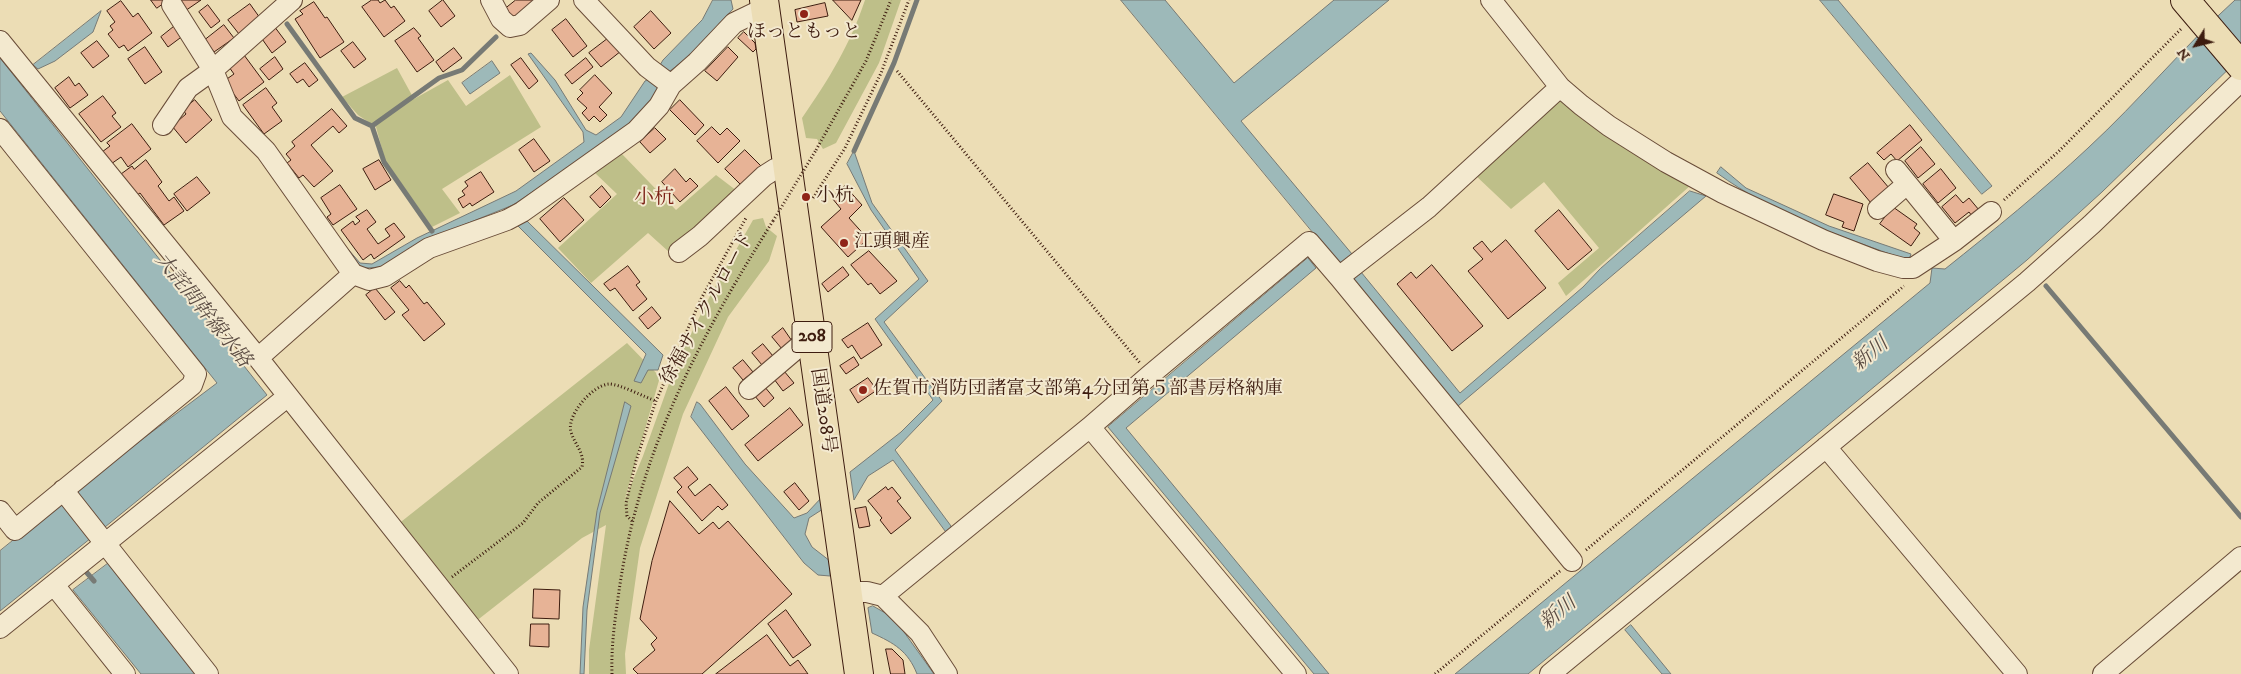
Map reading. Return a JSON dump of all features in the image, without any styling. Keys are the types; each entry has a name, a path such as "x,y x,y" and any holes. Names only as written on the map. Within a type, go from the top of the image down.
{"main road":[{"name":"国道208号","path":"765,4 859,674"},
{"path":"2190,7 2241,66"}],"street":[{"path":"162,125 188,88 213,70 292,0"},
{"path":"491,0 501,19 510,27 520,25 549,0"},
{"path":"585,0 647,66 671,86"},
{"path":"1491,0 1560,87 1609,126 1666,162 1723,193 1823,240 1877,260 1903,268 1913,268 1920,266 1991,212"},
{"path":"172,5 213,70 232,118 266,152 353,274 370,280 385,276 429,248 507,220 522,212 636,131 658,106 671,86 698,62 734,23 765,4"},
{"path":"0,40 258,358 508,674"},
{"path":"1550,674 2027,282 2092,224 2241,81"},
{"path":"1340,277 1429,207 1560,87"},
{"path":"0,129 196,374 192,385 7,536 0,511"},
{"path":"680,252 764,176 775,169 788,167"},
{"path":"1878,209 1901,177 1954,241"},
{"path":"883,596 1090,428 1150,375 1309,242 1340,277 1572,562"},
{"path":"258,358 353,274"},
{"path":"748,389 802,344 812,342"},
{"path":"0,628 287,397"},
{"path":"1090,428 1296,674"},
{"path":"1826,447 2017,674"},
{"path":"64,490 82,516 208,674"},
{"path":"2103,674 2241,557"},
{"path":"54,585 125,674"},
{"path":"847,592 867,592 883,596 920,633 947,674"}],"path":[{"name":"徐福サイクルロード","path":"612,674 614,630 623,563 632,522 650,461 668,413 703,338 816,150 866,61 892,0"},
{"path":"811,200 845,148 881,73 909,0"},
{"path":"1991,212 2058,152 2190,7"},
{"path":"897,71 1150,375"},
{"path":"632,522 627,516 626,503 636,461 656,401 701,299 751,210"},
{"path":"1435,674 1910,281 1913,268"},
{"path":"438,587 523,523 538,503 582,467 584,458 570,430 573,415 578,405 602,385 611,384 656,401"}],"green space":[{"path":"865,0 901,0 879,63 836,143 823,149 817,139 806,138 802,118 838,61 853,32"},
{"path":"397,68 414,99 448,80 466,106 510,75 541,127 442,189 460,213 432,227 385,160 376,127 358,115 342,97"},
{"path":"1558,96 1691,185 1566,296 1558,283 1599,248 1544,182 1511,209 1474,174"},
{"path":"622,154 676,210 716,175 737,191 669,252 648,233 591,283 558,248 617,194 595,173"},
{"path":"763,218 766,227 777,236 769,261 728,317 683,414 640,548 625,654 626,674 589,674 589,650 606,525 582,538 475,622 397,525 627,343 660,377 624,502 643,456 676,364 711,294 753,220"}],"water":[{"path":"713,0 731,0 733,9 688,57 665,75 657,96 641,115 620,133 513,205 431,238 381,267 366,268 356,266 315,211 360,263 372,264 417,238 516,191 584,142 583,132 528,54 531,53 555,80 586,130 596,135 621,117 645,81 653,77 663,60 702,20"},
{"path":"1121,0 1165,0 1234,83 1334,0 1389,0 1241,121 1352,254 1340,265"},
{"path":"1820,0 1838,0 1992,186 1982,194"},
{"name":"新川","path":"2235,0 2241,0 2241,57 2102,192 2027,260 1528,674 1455,674 1930,283 1932,268 1945,269 2071,164"},
{"path":"101,11 93,32 55,61 38,69 33,65"},
{"path":"0,58 267,395 105,527 78,493 80,486 217,383 0,111"},
{"path":"492,61 500,73 470,94 462,83"},
{"path":"854,151 872,203 928,281 884,322 942,401 895,450 951,526 948,535 893,460 868,476 854,500 850,472 901,432 933,400 875,319 919,279 871,210 847,164"},
{"path":"1721,167 1746,188 1829,226 1911,254 1910,257 1904,259 1784,212 1738,188 1717,173"},
{"path":"1690,191 1706,196 1458,406 1352,281 1361,272 1460,393 1583,287 1600,269"},
{"path":"527,221 663,355 658,370 648,370 641,383 634,381 646,354 517,225"},
{"path":"1308,258 1316,268 1126,428 1329,674 1314,674 1108,427"},
{"path":"625,402 631,406 600,513 587,610 584,674 580,674 583,607 597,511"},
{"path":"697,402 745,464 794,518 807,513 823,496 823,509 809,518 805,534 812,547 830,561 830,576 818,575 804,563 691,417"},
{"path":"62,501 91,538 0,611 0,551"},
{"path":"110,562 198,674 141,674 73,590"},
{"path":"873,606 894,618 934,674 917,674 905,654 887,640 872,633 868,608"},
{"path":"1631,625 1671,674 1662,674 1625,630"}],"building":[{"path":"151,0 167,0 167,1 157,8"},
{"path":"178,0 201,0 185,11"},
{"path":"372,0 378,0 380,3 385,0 391,8 394,6 405,21 384,37 362,7"},
{"path":"443,0 455,16 441,27 429,11"},
{"path":"516,0 537,0 513,19 505,9"},
{"path":"833,0 861,0 852,20"},
{"path":"121,1 133,17 138,13 152,33 128,51 124,45 119,48 108,34 113,30 110,26 115,22 107,11"},
{"path":"314,2 344,42 320,58 295,19 303,14 300,11"},
{"path":"825,3 828,16 797,22 795,10"},
{"path":"250,4 260,18 239,34 228,20"},
{"path":"208,5 220,21 211,28 199,12"},
{"path":"651,11 671,33 654,49 634,27"},
{"path":"566,19 587,46 573,57 552,30"},
{"path":"176,25 184,35 168,47 161,37"},
{"path":"224,25 234,38 214,52 205,40"},
{"path":"274,26 286,42 272,53 260,36"},
{"path":"414,28 421,36 418,38 434,60 417,72 395,41"},
{"path":"744,32 755,43 756,49 753,52 738,38"},
{"path":"610,37 621,51 601,67 589,53"},
{"path":"97,41 109,56 93,68 81,53"},
{"path":"353,42 366,59 354,68 341,51"},
{"path":"145,47 162,72 145,84 128,59"},
{"path":"728,47 738,57 717,81 705,71"},
{"path":"454,48 462,58 443,72 436,62"},
{"path":"244,55 264,82 239,101 224,81 234,74 229,67"},
{"path":"275,57 283,69 269,80 260,69"},
{"path":"521,58 538,81 529,89 511,65"},
{"path":"586,58 593,67 572,84 565,75"},
{"path":"305,63 318,80 309,87 303,79 297,83 290,74"},
{"path":"595,75 612,93 599,107 607,115 600,122 594,116 589,121 582,113 587,108 577,99 583,93 580,90"},
{"path":"69,77 75,86 79,83 88,95 70,108 55,88"},
{"path":"266,88 277,103 272,107 282,121 264,134 243,105"},
{"path":"103,96 116,113 112,116 121,127 101,142 79,114"},
{"path":"195,100 212,120 186,143 172,126 186,114 183,110"},
{"path":"680,100 704,125 695,135 670,110"},
{"path":"332,109 347,126 339,133 333,126 311,145 333,171 314,187 303,175 299,178 287,163 291,160 286,154 295,146 292,142"},
{"path":"132,124 151,149 128,167 121,157 111,164 102,152 110,146 107,143"},
{"path":"1910,125 1922,140 1897,161 1891,154 1884,160 1877,153"},
{"path":"712,127 720,135 727,128 740,141 718,163 697,141"},
{"path":"655,128 666,139 650,153 640,142"},
{"path":"534,139 550,161 534,172 519,150"},
{"path":"1921,147 1935,164 1918,178 1905,161"},
{"path":"745,150 762,167 742,186 725,169"},
{"path":"146,160 162,182 158,186 169,201 174,197 184,211 164,225 140,193 137,195 121,174 132,166 134,169"},
{"path":"379,160 391,180 375,190 363,169"},
{"path":"1868,163 1889,188 1871,203 1850,178"},
{"path":"675,169 686,182 690,178 698,186 680,202 662,182"},
{"path":"1941,169 1956,188 1938,203 1923,184"},
{"path":"481,172 494,192 472,206 470,203 463,208 458,199 465,195 462,191 468,186 465,182"},
{"path":"197,177 210,193 187,211 174,194"},
{"path":"340,185 357,209 333,225 327,217 331,214 321,198"},
{"path":"602,186 611,197 600,208 590,197"},
{"path":"845,186 862,205 849,218 868,239 848,257 821,227 841,209 832,198"},
{"path":"1834,194 1863,204 1854,231 1842,227 1844,222 1826,215"},
{"path":"1956,195 1963,203 1969,198 1979,210 1972,216 1969,212 1955,223 1942,207"},
{"path":"564,198 584,220 560,242 540,219"},
{"path":"1893,207 1917,224 1914,228 1920,233 1911,246 1880,224"},
{"path":"367,210 376,222 367,229 378,244 390,236 385,229 394,223 405,237 374,259 371,254 363,260 341,230 353,221 355,225 360,221 356,217"},
{"path":"1559,210 1592,250 1568,270 1535,231"},
{"path":"1506,240 1546,288 1508,319 1468,271 1483,259 1473,248 1482,241 1491,252"},
{"path":"869,251 897,281 880,294 871,283 868,285 851,265"},
{"path":"1432,265 1483,326 1452,351 1397,284 1411,272 1416,278"},
{"path":"628,266 640,282 636,285 647,299 633,311 615,288 610,291 604,284"},
{"path":"843,267 849,275 828,292 822,284"},
{"path":"400,281 406,288 409,285 424,304 427,302 445,324 424,341 402,315 409,310 391,288"},
{"path":"375,288 395,312 385,320 366,295"},
{"path":"652,307 661,318 648,329 639,318"},
{"path":"868,323 882,345 861,359 852,345 848,348 842,340"},
{"path":"783,328 792,341 782,349 772,337"},
{"path":"763,344 773,356 762,365 752,353"},
{"path":"854,357 859,365 846,374 840,366"},
{"path":"743,360 753,372 743,380 733,368"},
{"path":"784,371 794,383 783,391 774,379"},
{"name":"佐賀市消防団諸富支部第4分団第５部書房格納庫","path":"868,378 877,390 858,403 850,390"},
{"path":"764,386 774,398 764,407 754,395"},
{"path":"726,387 749,416 732,430 709,401"},
{"path":"790,408 803,425 758,461 745,445"},
{"path":"688,467 698,479 688,487 695,496 710,484 728,505 722,510 718,506 702,521 677,492 682,487 674,478"},
{"path":"795,483 809,501 799,510 784,492"},
{"path":"886,487 888,490 892,487 901,498 897,501 911,518 891,534 880,520 882,518 868,501"},
{"path":"670,501 699,534 713,522 719,529 728,521 792,594 702,674 638,674 633,669 655,650 651,644 657,638 640,619 652,561"},
{"path":"866,507 870,526 859,528 855,509"},
{"path":"534,589 560,590 559,619 533,618"},
{"path":"786,610 811,645 793,658 768,624"},
{"path":"531,624 549,624 549,647 530,646"},
{"path":"767,635 790,666 798,660 808,674 716,674"},
{"path":"886,649 892,649 903,660 905,674 891,674"}],"waterway":[{"path":"854,151 894,63 917,0"},
{"path":"287,24 355,118 372,126 384,162 432,231"},
{"path":"372,126 439,78 462,70 496,37"},
{"path":"2046,286 2241,517"},
{"path":"82,567 94,581"}],"place":[{"name":"ほっともっと","path":"804,14"},
{"name":"小杭","path":"806,197"},
{"name":"江頭興産","path":"844,243"},
{"name":"佐賀市消防団諸富支部第4分団第５部書房格納庫","path":"863,390"}],"district":[{"name":"小杭","path":"654,199"}],"water label":[{"name":"大詫間幹線水路","path":"202,311"}]}
